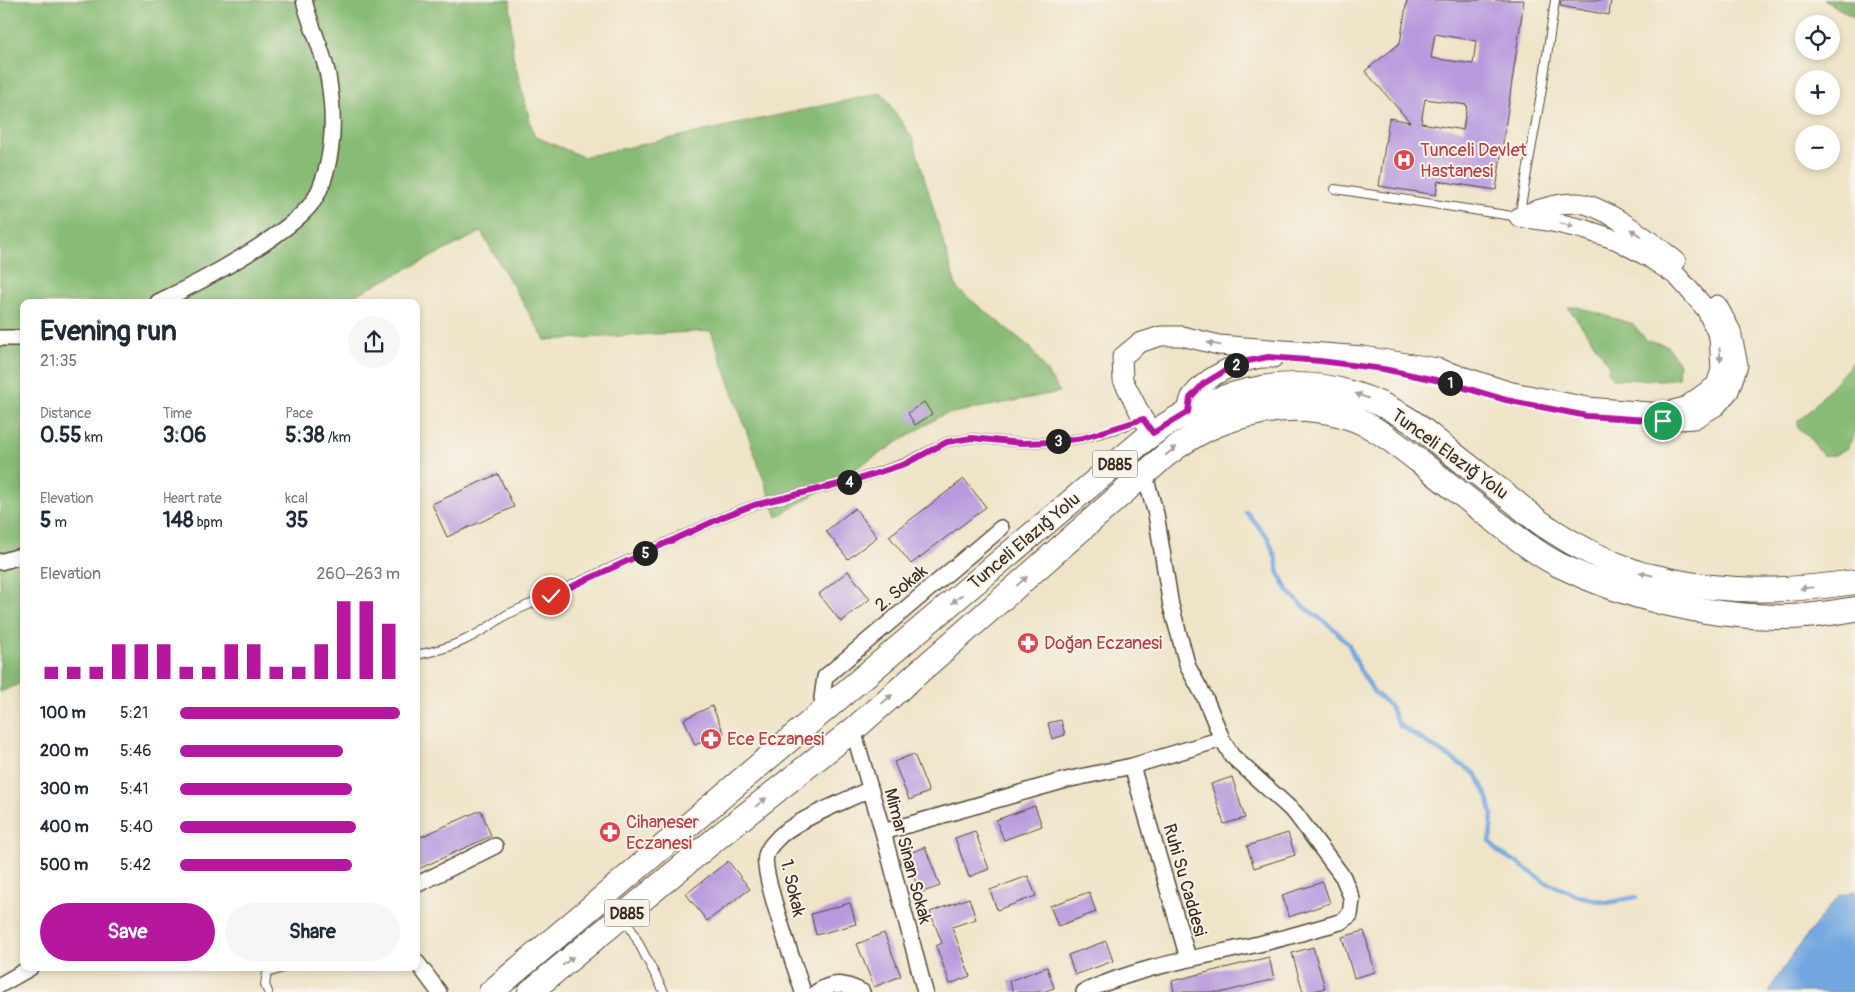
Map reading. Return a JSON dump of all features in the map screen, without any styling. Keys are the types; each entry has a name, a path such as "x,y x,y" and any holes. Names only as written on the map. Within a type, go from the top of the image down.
{"main road":[{"name":"Tunceli Elazığ Yolu","path":"491,992 825,710 1148,426 1188,412 1215,399 1243,391 1272,386 1318,386 1355,394 1382,404 1411,422 1550,529 1594,554 1639,573 1693,585 1741,590 1807,589 1855,582"},
{"name":"Tunceli Elazığ Yolu","path":"530,992 723,833 853,730 1144,473 1187,439 1216,424 1246,415 1273,410 1303,408 1325,412 1368,425 1396,444 1529,547 1559,565 1608,586 1658,602 1719,613 1777,617 1833,613 1855,608"}],"street":[{"path":"164,299 191,286 256,248 306,210 316,196 326,170 332,142 332,116 328,76 304,0"},
{"path":"1188,412 1190,398 1203,384 1238,363 1268,357 1383,369 1445,382 1506,400 1587,416 1663,421 1694,419 1716,406 1729,391 1738,365 1731,331 1716,304 1688,271 1600,208 1577,203 1548,206 1519,217"},
{"path":"1148,426 1123,380 1122,356 1139,343 1161,336 1182,336 1219,345 1264,350 1373,358 1437,368 1508,391 1587,407 1662,413 1685,407 1716,385 1721,370 1719,338 1706,308 1677,276 1650,258 1617,240 1565,225 1519,217"},
{"path":"0,338 20,338"},
{"path":"1144,473 1156,514 1171,606 1188,668 1206,700 1222,739 1232,756 1295,813 1343,877 1352,899 1350,914 1340,922 1256,945 1188,958"},
{"name":"2. Sokak","path":"825,710 822,698 825,677 1002,528"},
{"path":"0,562 20,556"},
{"name":"Mimar Sinan Sokak","path":"853,730 884,832 925,992"},
{"path":"884,832 1066,780 1132,766 1222,739"},
{"name":"Ruhi Su Caddesi","path":"1084,992 1108,981 1188,958 1132,766"},
{"name":"1. Sokak","path":"803,992 774,901 767,876 765,857 778,838 804,820 870,789"},
{"path":"420,883 495,846"},
{"path":"420,966 439,992"},
{"path":"0,985 25,971"},
{"path":"817,992 830,985 841,983 862,992"}],"lane":[{"path":"1335,189 1519,217 1543,83 1555,0"},
{"path":"420,654 462,643 506,615 723,517 754,505 855,480 905,464 947,442 972,438 1021,443 1055,442 1148,426"},
{"path":"624,916 664,992"},
{"path":"268,992 265,985 267,973 273,971"}],"green space":[{"path":"0,0 510,0 513,56 534,136 583,157 882,93 913,139 957,289 1030,347 1060,392 942,415 777,517 711,331 545,340 481,232 347,299 20,299 20,684 0,692"},
{"path":"1824,0 1855,0 1855,18"},
{"path":"1568,307 1577,307 1633,324 1646,340 1668,346 1679,364 1678,378 1665,380 1613,379 1608,372 1609,364"},
{"path":"1855,360 1855,434 1847,448 1835,455 1823,456 1809,437 1798,428 1798,420 1804,417"}],"water":[{"path":"1855,891 1855,992 1768,992 1795,951 1826,911 1840,895"}],"building":[{"path":"1407,0 1524,0 1496,190 1438,181 1436,195 1379,186 1389,118 1410,122 1365,71 1400,43","holes":["1435,34 1476,41 1473,64 1431,58","1425,99 1467,105 1463,130 1421,123"]},
{"path":"1561,0 1611,0 1609,15 1560,6"},
{"path":"924,402 932,414 915,425 908,413"},
{"path":"498,474 514,507 447,537 432,504"},
{"path":"964,479 986,507 911,564 889,536"},
{"path":"855,508 877,537 848,559 826,531"},
{"path":"848,571 870,599 841,622 819,594"},
{"path":"712,706 724,733 695,745 684,719"},
{"path":"1061,720 1065,735 1052,739 1048,723"},
{"path":"914,754 929,792 909,800 894,762"},
{"path":"1232,777 1245,818 1224,824 1211,784"},
{"path":"1035,806 1042,826 1004,840 996,820"},
{"path":"481,810 491,836 420,868 420,837"},
{"path":"975,831 989,869 969,877 955,838"},
{"path":"1288,833 1295,855 1254,868 1247,846"},
{"path":"925,847 940,886 920,893 905,855"},
{"path":"728,861 750,889 707,921 686,894"},
{"path":"1028,876 1036,896 997,910 990,890"},
{"path":"1323,882 1330,903 1289,917 1282,895"},
{"path":"1089,892 1096,912 1058,926 1050,906"},
{"path":"969,898 976,919 952,927 970,976 950,984 936,946 942,943 930,912"},
{"path":"850,903 856,924 816,935 811,914"},
{"path":"1364,931 1375,972 1354,978 1342,937"},
{"path":"884,933 901,976 874,987 857,944"},
{"path":"1106,941 1113,961 1075,975 1068,955"},
{"path":"1313,947 1325,988 1303,992 1292,953"},
{"path":"1269,957 1274,979 1224,992 1174,992 1172,981"},
{"path":"1047,967 1054,988 1042,992 1013,992 1009,981"}],"waterway":[{"path":"1246,512 1268,538 1279,574 1288,591 1303,606 1333,628 1349,645 1360,670 1374,692 1390,706 1399,725 1476,774 1488,798 1492,815 1490,841 1498,852 1515,861 1545,882 1579,896 1607,903 1636,897"}],"place":[{"name":"Tunceli Devlet Hastanesi","path":"1404,160"},
{"name":"Doğan Eczanesi","path":"1028,643"},
{"name":"Ece Eczanesi","path":"711,739"},
{"name":"Cihaneser Eczanesi","path":"610,832"}],"route":[{"path":"551,596 723,517 754,505 855,480 905,464 947,442 972,438 1021,443 1055,442 1083,438 1143,419 1153,433 1188,412 1190,398 1203,384 1238,363 1268,357 1383,369 1445,382 1506,400 1587,416 1663,421"}]}
